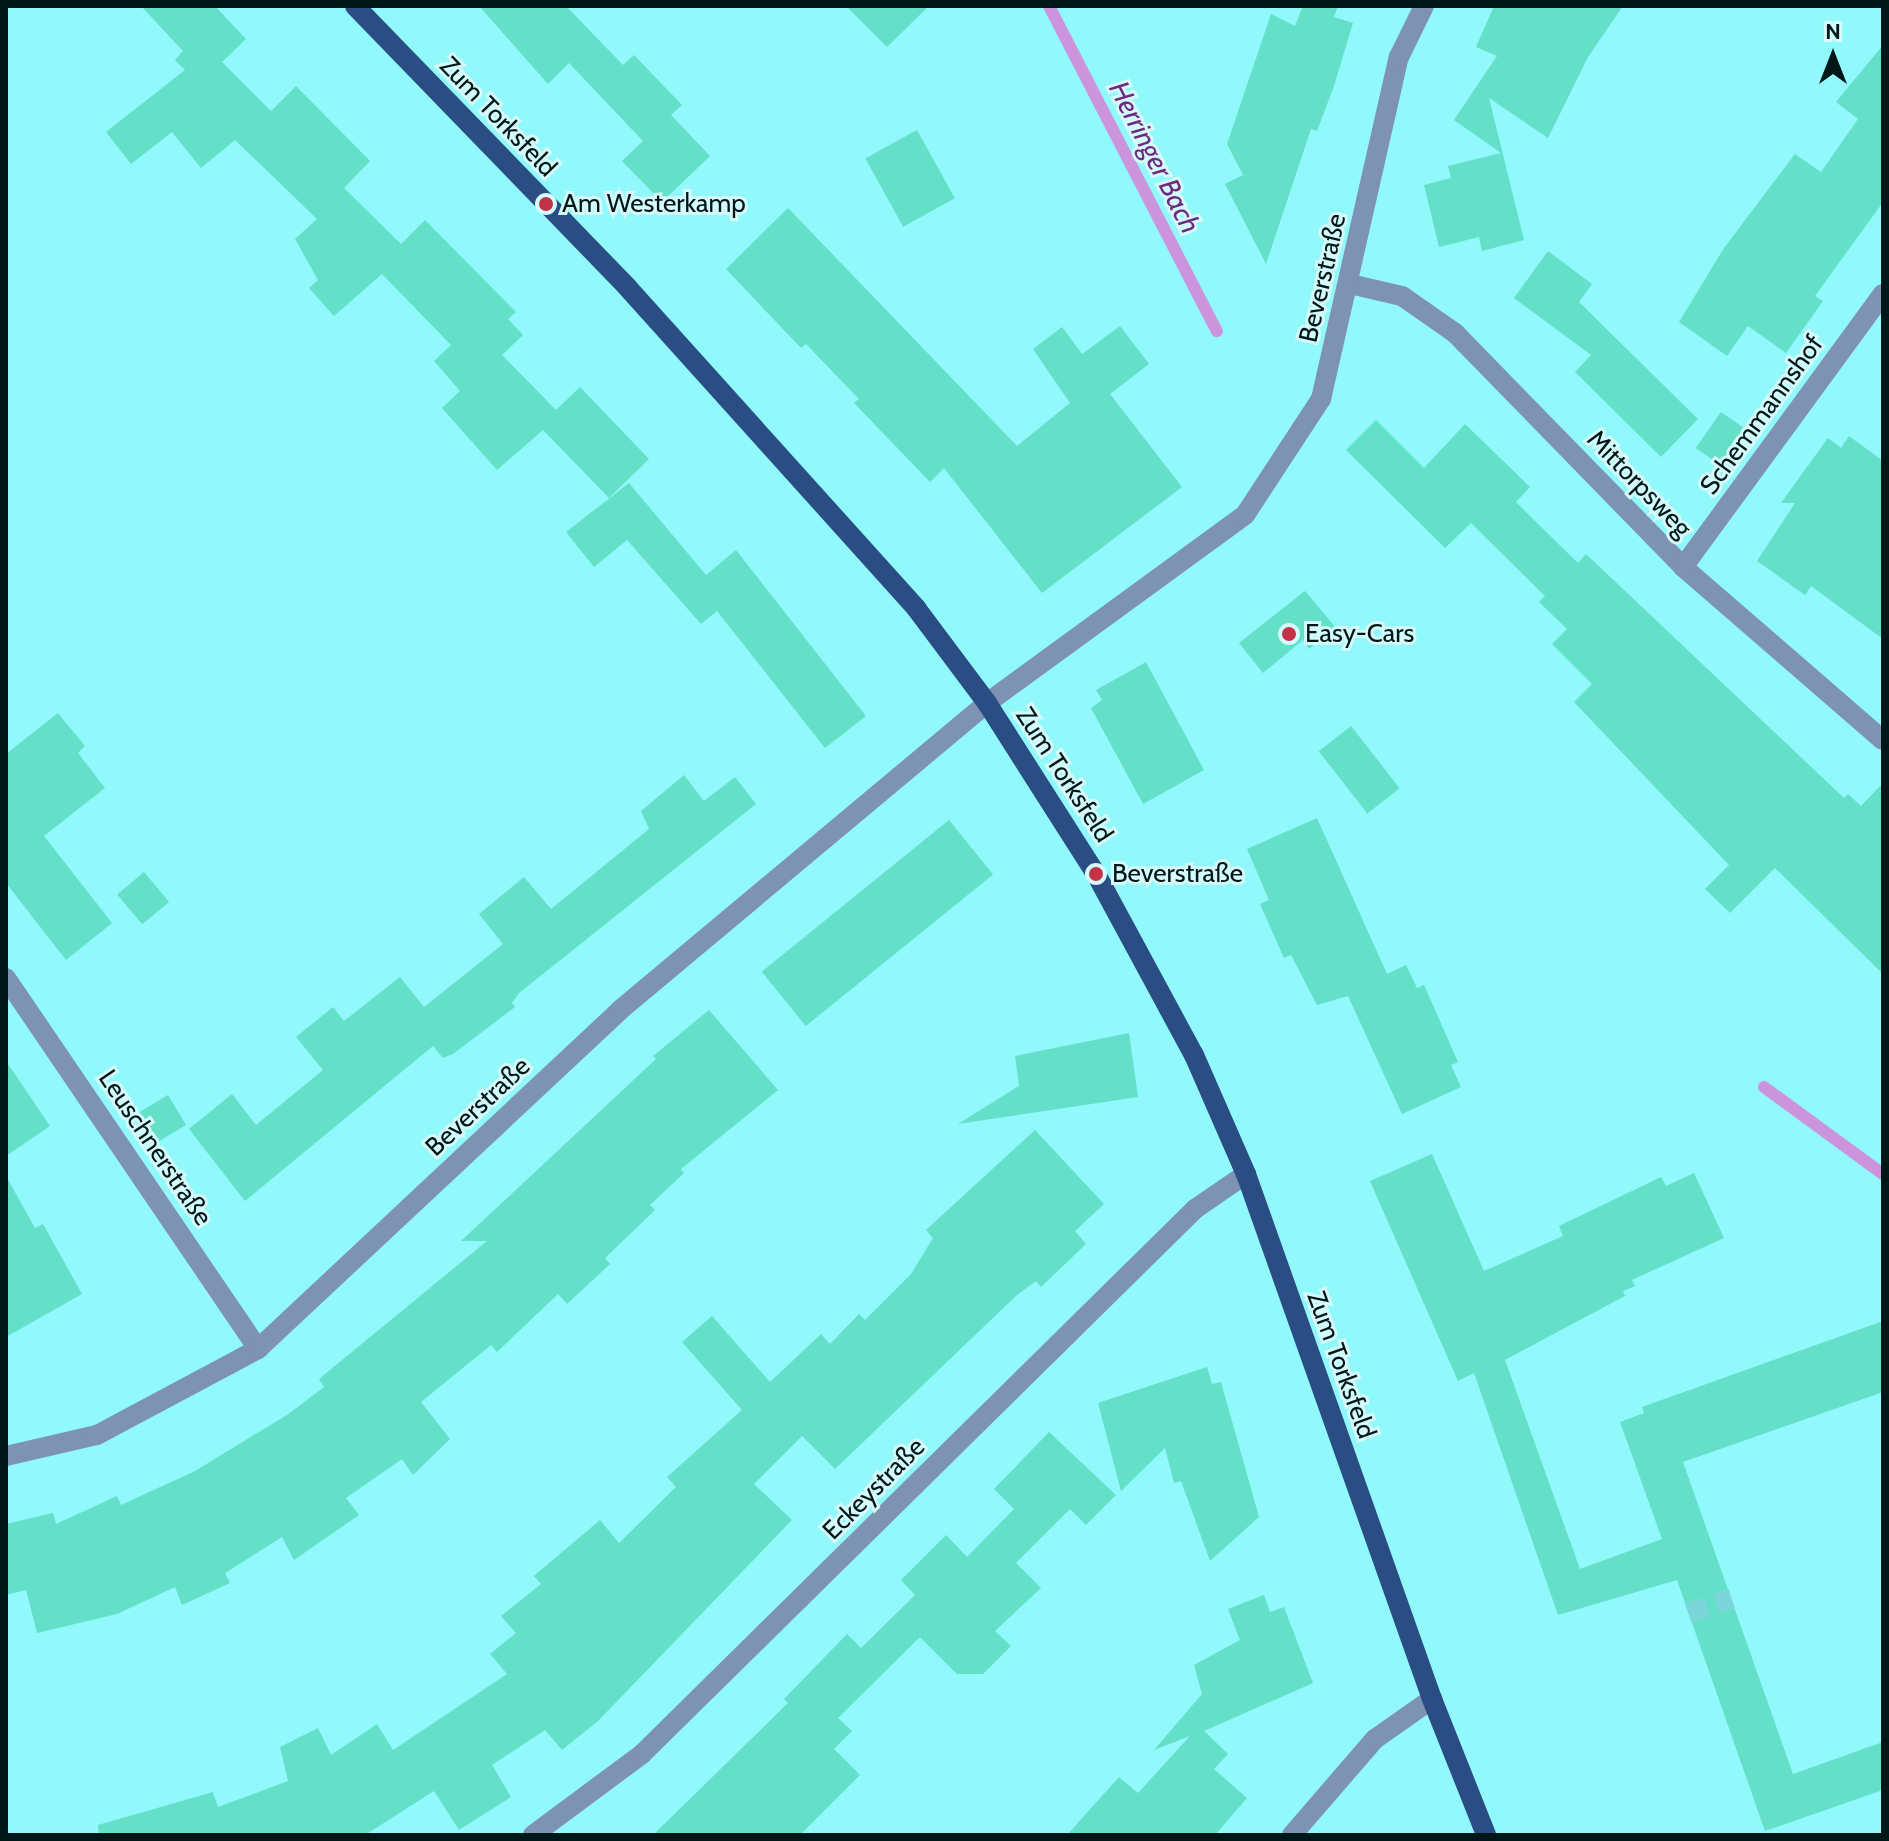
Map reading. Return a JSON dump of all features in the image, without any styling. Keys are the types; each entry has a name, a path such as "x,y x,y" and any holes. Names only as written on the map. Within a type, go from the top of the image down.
{"main road":[{"name":"Zum Torksfeld","path":"355,6 628,288 916,608 987,703 1120,913 1194,1055 1246,1174 1432,1699 1486,1835"}],"street":[{"name":"Beverstraße","path":"6,1456 97,1435 258,1349 620,1010 987,703 1245,515 1321,399 1350,284 1399,57 1424,6"},
{"name":"Mittorpsweg","path":"1350,284 1402,296 1455,333 1683,567 1883,740"},
{"name":"Schemmannshof","path":"1683,567 1883,294"},
{"name":"Leuschnerstraße","path":"6,978 258,1349"},
{"name":"Eckeystraße","path":"533,1835 642,1754 1195,1209 1246,1174"},
{"path":"1292,1835 1375,1739 1432,1699"}],"building":[{"path":"141,6 215,6 246,39 222,62 271,111 296,86 370,161 344,188 401,244 425,220 516,312 508,319 523,335 502,355 556,410 580,387 649,459 609,498 543,430 497,470 442,408 460,391 434,361 451,345 382,274 334,316 309,288 318,280 295,239 317,219 235,140 201,168 172,132 131,164 106,132 185,70 175,60 183,51"},
{"path":"479,6 566,6 623,65 634,55 682,105 671,115 710,156 662,202 622,161 643,141 569,63 548,84"},
{"path":"846,6 929,6 887,47"},
{"path":"1303,6 1338,6 1334,17 1353,23 1334,86 1317,131 1311,129 1266,264 1225,184 1243,175 1227,144 1271,14 1295,26"},
{"path":"1494,6 1623,6 1588,57 1548,138 1489,98 1524,240 1482,251 1479,237 1439,247 1424,185 1451,178 1448,166 1501,153 1454,120 1497,56 1476,47"},
{"path":"1883,45 1883,202 1815,296 1823,301 1786,353 1748,326 1727,356 1679,322 1724,248 1795,154 1821,172 1858,119 1836,102"},
{"path":"917,130 955,198 903,227 865,159"},
{"path":"788,208 1017,446 1070,403 1033,349 1062,327 1082,354 1120,326 1149,364 1110,394 1182,487 1042,593 944,468 930,482 854,403 859,399 806,344 801,348 726,269"},
{"path":"1548,251 1592,284 1579,302 1698,419 1661,457 1575,372 1591,355 1514,298"},
{"path":"1721,412 1752,434 1727,470 1696,448"},
{"path":"1376,420 1424,468 1465,424 1530,487 1516,502 1534,520 1578,563 1586,554 1844,798 1848,794 1861,806 1883,783 1883,974 1775,868 1730,913 1705,889 1729,865 1574,702 1592,684 1552,644 1567,629 1539,602 1545,596 1471,523 1445,548 1346,450"},
{"path":"1849,436 1883,461 1883,639 1811,586 1805,595 1757,561 1795,503 1781,503 1828,438 1841,448"},
{"path":"629,483 706,575 736,550 866,716 825,748 717,611 701,624 627,540 594,567 566,532"},
{"name":"Easy-Cars","path":"1305,591 1336,628 1309,649 1303,640 1263,673 1239,643"},
{"path":"1146,662 1204,770 1143,804 1091,708 1102,700 1096,690"},
{"path":"58,713 85,746 78,753 105,788 44,836 112,923 66,960 6,883 6,754"},
{"path":"1351,726 1400,788 1367,813 1319,751"},
{"path":"684,775 704,801 735,777 756,804 519,993 512,1003 515,1007 453,1054 443,1058 433,1046 245,1201 189,1129 232,1094 256,1125 323,1070 296,1037 333,1007 344,1021 400,977 424,1007 503,944 479,914 524,877 551,909 649,829 641,811"},
{"path":"1317,818 1387,974 1406,965 1417,988 1424,985 1458,1062 1451,1065 1461,1087 1402,1114 1348,996 1317,1005 1291,955 1284,958 1260,904 1269,900 1247,849"},
{"path":"949,820 993,874 806,1026 762,972"},
{"path":"144,872 169,902 142,924 117,894"},
{"path":"709,1010 778,1090 681,1169 684,1173 650,1205 655,1210 605,1258 610,1264 567,1304 558,1294 497,1352 491,1345 421,1402 450,1439 413,1475 402,1459 346,1498 359,1515 294,1560 282,1537 225,1573 230,1583 182,1605 175,1587 117,1614 37,1633 26,1590 6,1595 6,1524 53,1513 56,1524 117,1496 121,1505 195,1471 287,1415 324,1387 319,1379 487,1241 461,1241 656,1059 653,1056"},
{"path":"1129,1033 1138,1097 958,1124 1019,1086 1015,1056"},
{"path":"6,1061 50,1126 6,1156"},
{"path":"168,1095 186,1125 158,1142 140,1112"},
{"path":"1035,1130 1104,1204 1075,1231 1086,1244 1041,1287 1036,1281 1017,1295 835,1469 802,1436 754,1484 792,1520 598,1721 562,1750 545,1730 492,1765 511,1797 459,1830 434,1791 365,1835 99,1835 98,1825 213,1792 218,1807 288,1781 280,1747 318,1728 331,1755 377,1724 393,1750 507,1674 490,1654 516,1633 501,1616 541,1584 534,1576 600,1520 619,1543 676,1487 667,1477 742,1410 682,1342 712,1316 770,1382 821,1334 830,1344 859,1314 865,1320 911,1274 933,1238 926,1230"},
{"path":"1432,1154 1484,1271 1563,1236 1559,1226 1661,1177 1666,1186 1694,1173 1724,1238 1632,1280 1635,1286 1623,1291 1625,1296 1505,1360 1580,1569 1662,1539 1620,1422 1644,1413 1642,1407 1883,1321 1883,1392 1683,1462 1793,1774 1883,1742 1883,1790 1765,1831 1677,1580 1558,1615 1474,1373 1458,1381 1370,1181"},
{"path":"6,1176 35,1228 43,1224 82,1294 6,1337"},
{"path":"1207,1367 1212,1384 1221,1382 1259,1517 1210,1561 1181,1481 1174,1483 1165,1448 1121,1491 1098,1403"},
{"path":"1049,1432 1116,1495 1086,1525 1070,1509 1016,1563 1041,1588 995,1631 1011,1646 983,1674 957,1674 920,1637 838,1718 852,1731 834,1749 860,1775 800,1835 653,1835 788,1703 784,1699 847,1634 861,1648 915,1595 901,1580 946,1535 967,1557 1014,1509 994,1489"},
{"path":"1264,1595 1270,1612 1284,1607 1313,1683 1204,1731 1228,1754 1214,1769 1247,1798 1215,1835 1067,1835 1119,1777 1138,1793 1190,1736 1154,1750 1202,1694 1194,1665 1240,1640 1228,1609"}],"waterway":[{"name":"Herringer Bach","path":"1049,6 1217,331"},
{"name":"Herringer Bach","path":"1764,1087 1883,1174"}],"tunnel":[{"path":"1688,1613 1732,1598"}],"place":[{"name":"Am Westerkamp","path":"546,204"},
{"name":"Easy-Cars","path":"1289,634"},
{"name":"Beverstraße","path":"1096,874"}]}
